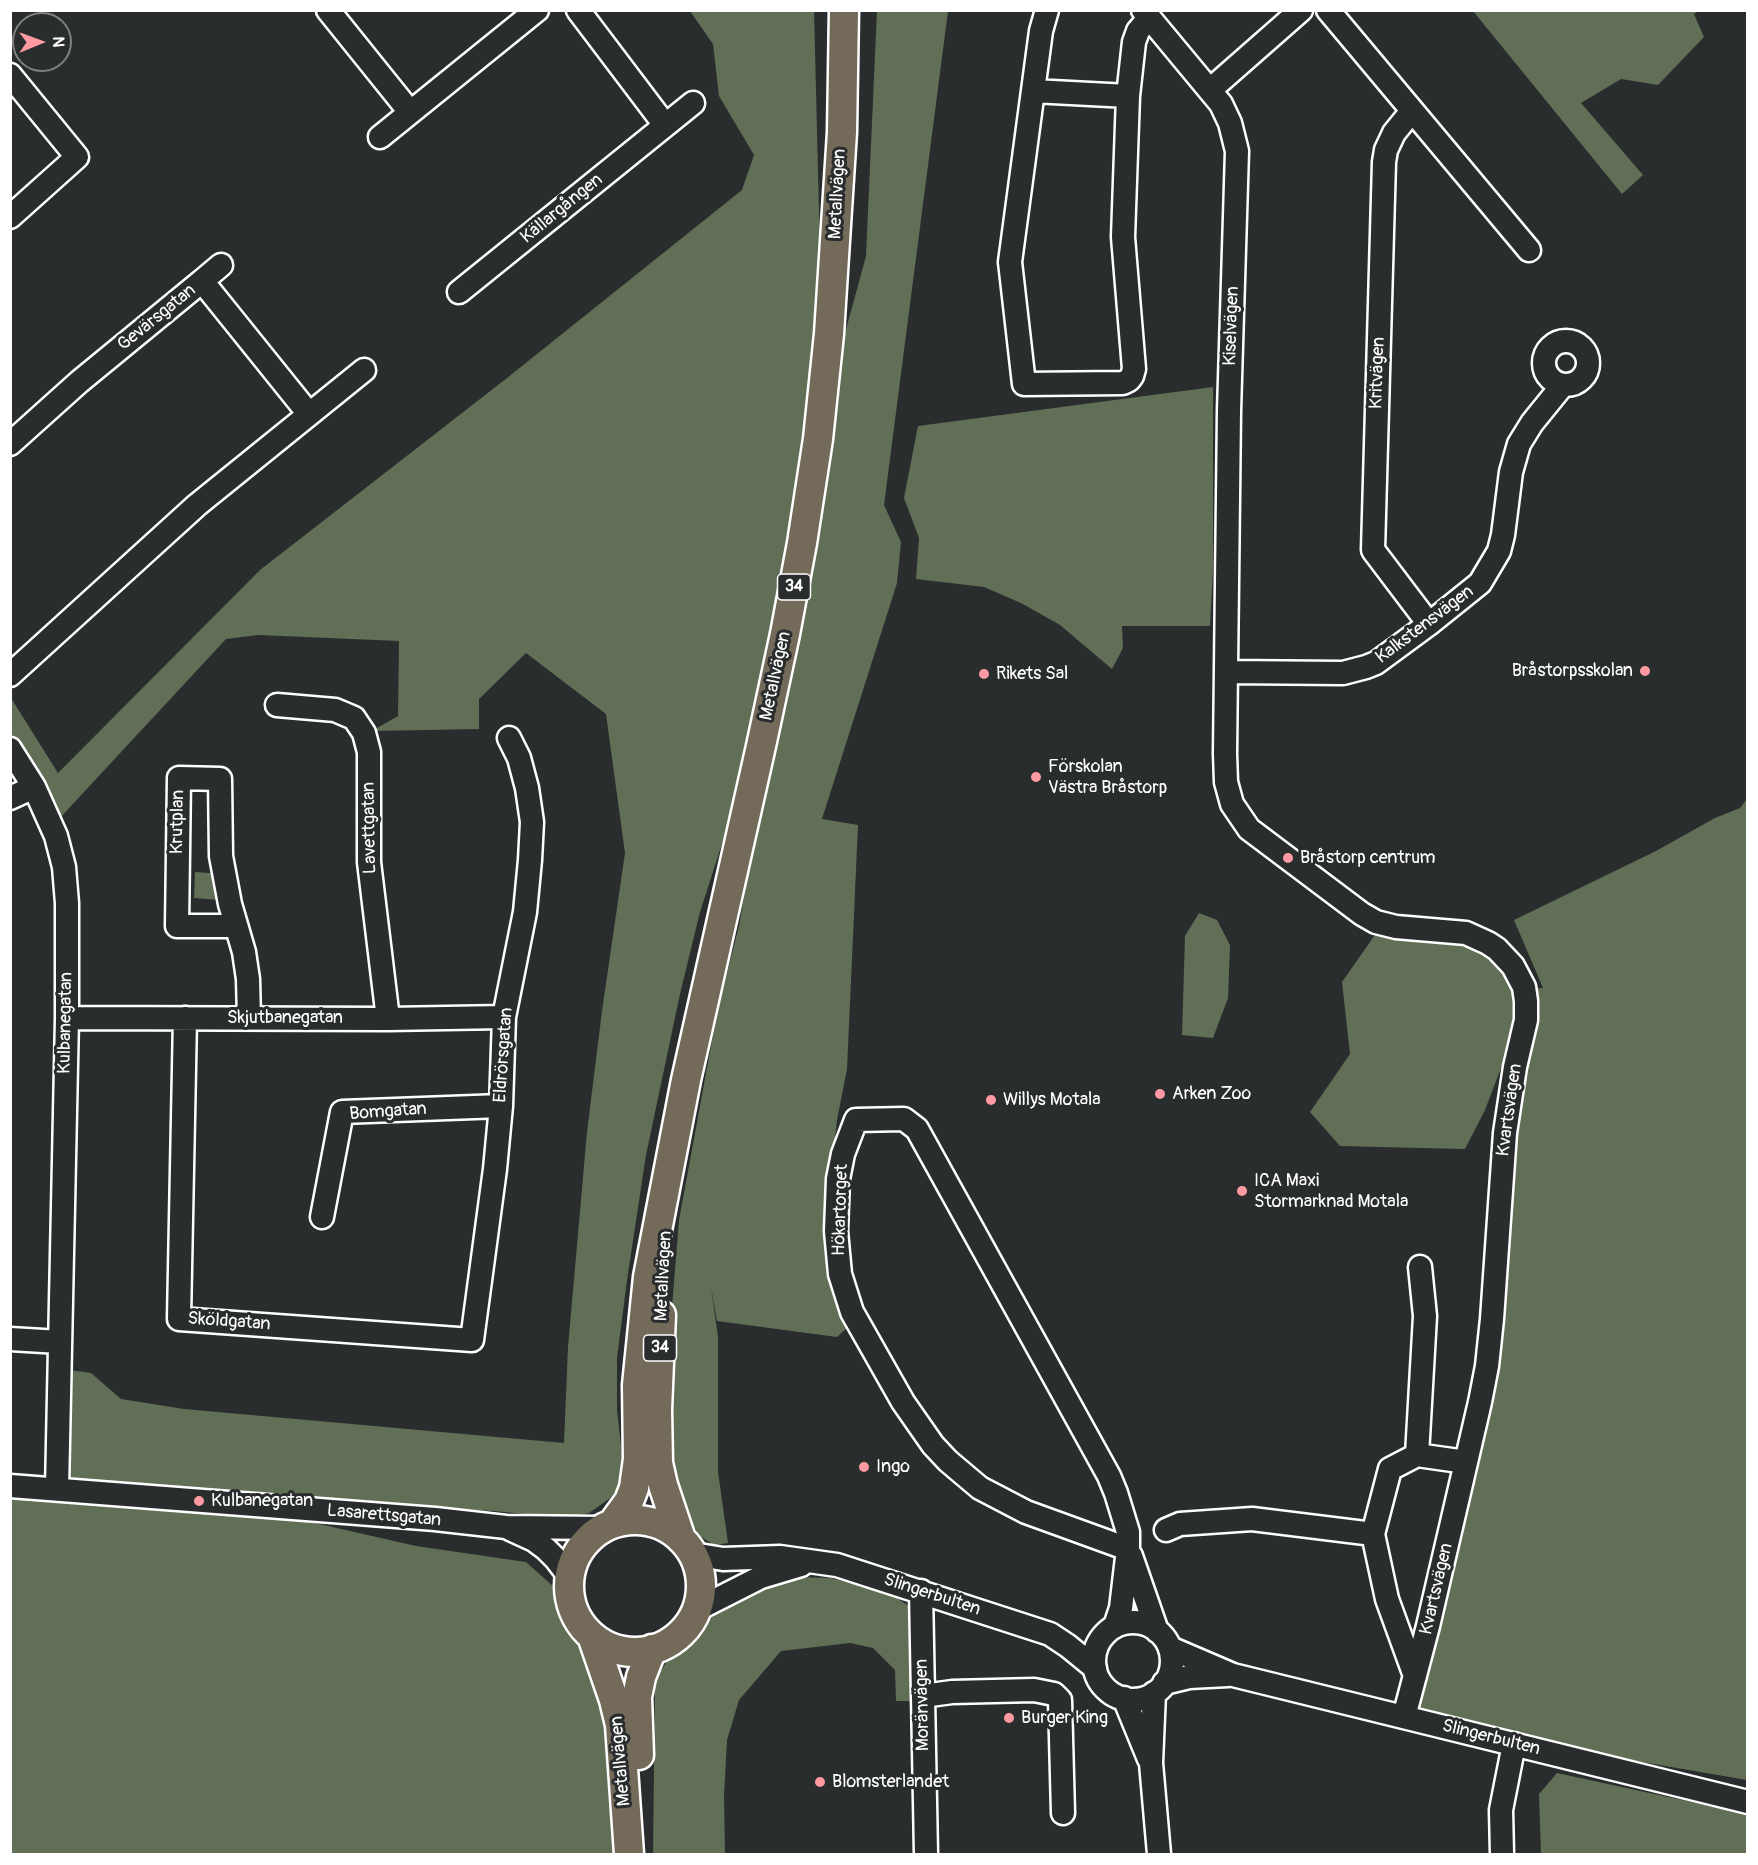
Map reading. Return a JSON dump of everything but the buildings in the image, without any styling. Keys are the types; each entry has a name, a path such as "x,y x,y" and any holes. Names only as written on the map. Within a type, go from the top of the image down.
{"main road":[{"name":"Metallvägen","path":"608,1525 629,1501 636,1476 638,1458 637,1385 648,1277 702,1005 785,634 804,531 818,439 829,334 842,132 844,10"},
{"name":"Metallvägen","path":"672,1155 663,1278 658,1463 663,1485 687,1546"},
{"path":"608,1525 638,1520 650,1521 672,1531 687,1546"},
{"name":"34","path":"608,1525 584,1543 572,1564 569,1576 570,1598 578,1619 592,1636 620,1650 631,1652 652,1649 674,1639 690,1621 696,1610 701,1588 697,1565 687,1546"},
{"name":"Metallvägen","path":"592,1636 611,1689 620,1725 631,1854"},
{"name":"Metallvägen","path":"631,1854 639,1750 637,1697 640,1677 652,1649"}],"street":[{"path":"328,10 410,112"},
{"path":"380,137 537,10"},
{"path":"578,10 665,125"},
{"path":"1047,10 1041,31 1010,261 1024,384 1124,383 1132,376 1134,369 1123,237 1128,96 1134,42 1146,14"},
{"path":"1210,90 1300,10"},
{"path":"1328,10 1529,250"},
{"name":"Kiselvägen","path":"1146,14 1221,104 1234,135 1238,161 1228,411 1226,672"},
{"path":"10,75 77,157 10,217"},
{"path":"1033,91 1128,96"},
{"name":"Källargången","path":"459,292 693,103"},
{"name":"Kritvägen","path":"1411,111 1394,134 1386,150 1384,162 1373,550 1429,624"},
{"path":"202,281 221,265"},
{"name":"Gevärsgatan","path":"10,444 79,382 202,281 309,414"},
{"path":"10,675 197,505 364,370"},
{"name":"Kalkstensvägen","path":"1226,672 1343,673 1356,671 1376,663 1480,583 1499,551 1511,472 1519,444 1532,423 1562,386"},
{"name":"Kvartsvägen","path":"1226,672 1226,782 1232,804 1249,828 1362,914 1376,922 1396,927 1466,933 1497,949 1520,975 1526,1001 1526,1020 1515,1067 1505,1133 1487,1366 1404,1717"},
{"name":"Lavettgatan","path":"277,705 335,710 354,718 364,733 369,752 369,862 388,1019"},
{"name":"Eldrörsgatan","path":"472,1340 495,1169 501,1106 504,1017 525,912 532,822 527,788 519,758 509,738"},
{"name":"Kulbanegatan","path":"10,749 34,787 56,836 64,867 67,903 67,1017 57,1489"},
{"name":"Krutplan","path":"236,926 177,926 179,778 220,779 221,856 244,952 248,979 249,1018"},
{"path":"10,798 34,787"},
{"name":"Skjutbanegatan","path":"67,1017 388,1019 504,1017"},
{"name":"Sköldgatan","path":"184,1018 179,1319 472,1340"},
{"name":"Bomgatan","path":"322,1217 342,1112 501,1106"},
{"name":"Hökartorget","path":"1110,1630 1122,1608 1128,1549 1128,1532 1109,1476 917,1129 904,1119 856,1120 843,1154 838,1179 836,1231 840,1274 852,1312 903,1402 933,1445 980,1488 1026,1512 1128,1549 1163,1639"},
{"path":"1417,1455 1425,1316 1420,1267"},
{"path":"10,1339 60,1342"},
{"path":"1415,1676 1387,1599 1373,1534 1390,1469 1417,1455 1466,1462"},
{"name":"Lasarettsgatan","path":"10,1486 506,1527 608,1525"},
{"path":"1166,1530 1180,1524 1252,1519 1373,1534"},
{"name":"Lasarettsgatan","path":"506,1527 534,1540 546,1549 569,1576"},
{"name":"Slingerbulten","path":"687,1546 723,1559 780,1557 837,1565 1050,1634 1095,1668"},
{"name":"Slingerbulten","path":"696,1610 761,1577 813,1563"},
{"name":"Moränvägen","path":"921,1591 926,1854"},
{"path":"1137,1622 1148,1625 1163,1639 1172,1662 1168,1677 1159,1688 1142,1698 1124,1698 1112,1694 1103,1685 1095,1668 1097,1646 1110,1630 1126,1623 1137,1622"},
{"name":"Slingerbulten","path":"1050,1634 1110,1630"},
{"name":"Slingerbulten","path":"1163,1639 1233,1675 1748,1802"},
{"name":"Slingerbulten","path":"1159,1688 1189,1677 1233,1675"},
{"path":"1159,1688 1151,1763 1159,1854"},
{"path":"923,1696 952,1692 1034,1690 1054,1694 1060,1700 1062,1813"},
{"path":"1124,1698 1151,1763"},
{"path":"1502,1854 1501,1810 1514,1744"}],"green space":[{"path":"690,11 814,11 824,410 866,256 877,11 948,11 884,505 901,542 897,583 822,819 858,825 847,1069 837,1120 830,1182 826,1270 848,1327 837,1337 717,1321 711,1287 718,1337 718,1472 728,1543 714,1545 701,1537 691,1523 666,1457 671,1319 679,1220 718,1008 739,926 789,636 700,912 646,1155 617,1358 617,1409 622,1456 619,1488 609,1499 589,1513 565,1518 494,1511 240,1506 416,1546 526,1562 554,1587 559,1607 583,1650 602,1700 613,1753 616,1854 10,1854 11,1484 57,1488 70,1370 91,1373 121,1399 184,1409 564,1443 568,1347 587,1132 625,853 606,714 526,653 479,699 479,729 372,731 398,716 399,641 258,635 226,639 58,820 11,741 11,698 58,773 260,570 507,378 742,190 754,155 719,96 713,44"},
{"path":"1473,11 1699,11 1694,14 1704,37 1658,85 1621,79 1581,103 1643,175 1622,194"},
{"path":"1213,387 1213,569 1210,626 1122,626 1123,648 1112,669 1060,625 1021,603 984,587 916,579 919,538 904,498 918,426"},
{"path":"1747,799 1747,1780 1525,1742 1408,1712 1492,1354 1529,988 1543,988 1514,920 1656,851 1715,818 1740,808"},
{"path":"195,872 222,874 220,900 194,898"},
{"path":"1199,913 1217,920 1230,945 1228,998 1213,1038 1182,1035 1185,936"},
{"path":"1377,932 1467,942 1504,963 1514,991 1512,1039 1485,1110 1465,1149 1340,1146 1310,1112 1350,1054 1342,982"},
{"path":"795,1577 831,1578 891,1594 910,1607 915,1624 915,1701 896,1701 895,1670 873,1648 850,1643 781,1651 739,1700 727,1740 724,1796 725,1854 653,1854 655,1681 667,1661 688,1645 713,1616 731,1601 750,1589"},
{"path":"1557,1773 1747,1814 1747,1854 1541,1854 1539,1794"}],"place":[{"name":"Bråstorpsskolan","path":"1645,671"},
{"name":"Rikets Sal","path":"984,674"},
{"name":"Förskolan Västra Bråstorp","path":"1036,777"},
{"name":"Bråstorp centrum","path":"1288,858"},
{"name":"Arken Zoo","path":"1160,1094"},
{"name":"Willys Motala","path":"991,1100"},
{"name":"ICA Maxi Stormarknad Motala","path":"1242,1191"},
{"name":"Ingo","path":"864,1467"},
{"name":"Kulbanegatan","path":"199,1501"},
{"name":"Burger King","path":"1009,1718"},
{"name":"Blomsterlandet","path":"820,1782"}]}
